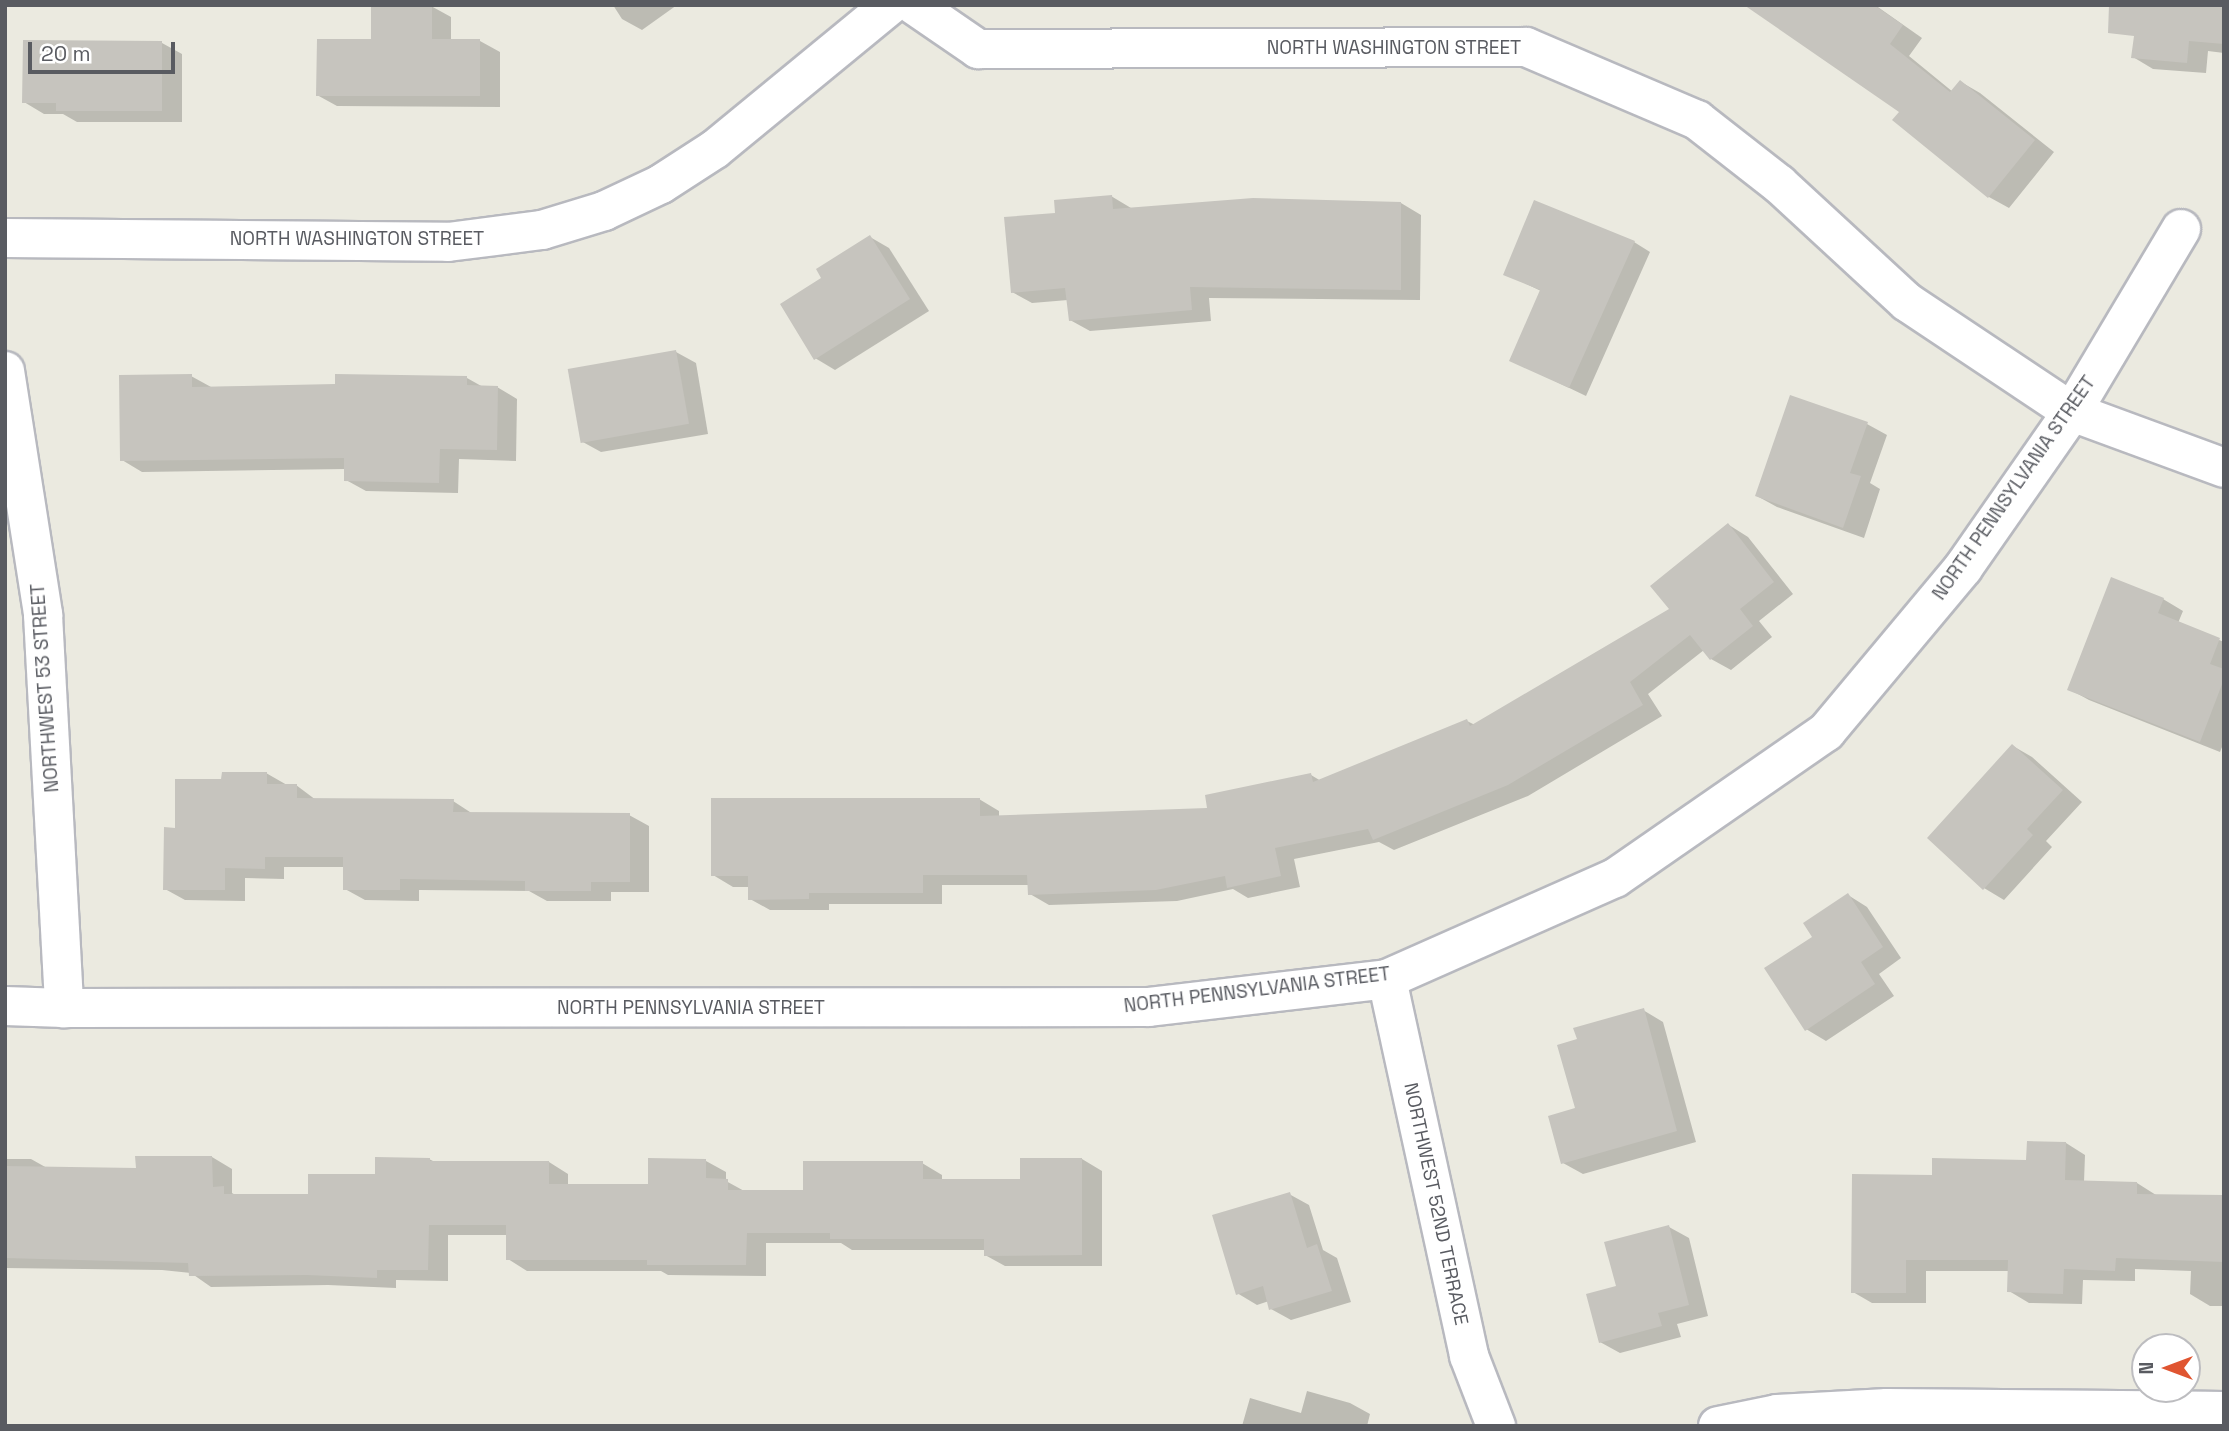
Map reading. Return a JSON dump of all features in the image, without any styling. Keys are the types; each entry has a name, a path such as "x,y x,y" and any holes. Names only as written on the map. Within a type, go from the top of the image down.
{"street":[{"name":"NORTH WASHINGTON STREET","path":"5,238 448,242 542,230 604,211 661,184 715,149 890,5"},
{"name":"NORTH WASHINGTON STREET","path":"914,5 978,49 1526,47 1697,120 1779,184 1907,302 2072,412 2224,468"},
{"name":"NORTH PENNSYLVANIA STREET","path":"5,1006 1149,1007 1387,979 1615,878 1826,732 1963,568 2072,412 2181,229"},
{"name":"NORTHWEST 53 STREET","path":"5,371 43,615 64,1008"},
{"name":"NORTHWEST 52ND TERRACE","path":"1387,979 1469,1356 1496,1426"},
{"path":"1718,1426 1777,1414 1887,1408 2224,1411"}],"building":[{"path":"371,5 432,5 432,39 480,39 480,96 316,96 317,39 371,39"},
{"path":"1744,5 1874,5 1903,25 1890,44 1950,92 1960,80 2035,140 1988,198 1892,120 1899,112"},
{"path":"2109,5 2224,5 2224,44 2189,41 2187,63 2131,58 2134,36 2108,33"},
{"path":"23,40 162,41 162,111 56,111 56,103 22,103"},
{"path":"1112,195 1113,209 1253,198 1401,202 1401,290 1190,287 1192,310 1069,321 1065,288 1011,293 1004,217 1055,213 1054,200"},
{"path":"1534,200 1635,241 1569,388 1509,361 1540,290 1503,275"},
{"path":"870,235 910,299 814,360 780,304 821,278 816,269"},
{"path":"676,350 689,424 581,443 568,369"},
{"path":"192,374 192,387 335,384 335,374 467,376 467,385 498,386 497,450 440,449 439,483 344,481 344,458 120,461 119,375"},
{"path":"1790,395 1868,422 1850,473 1861,476 1843,528 1755,496"},
{"path":"1728,523 1774,582 1740,609 1753,626 1710,660 1690,635 1630,682 1643,705 1508,785 1373,840 1368,829 1275,848 1281,876 1227,888 1225,876 1156,890 1028,895 1027,875 923,875 923,893 809,893 809,899 748,900 748,876 711,876 711,798 980,798 980,816 1207,808 1205,795 1311,773 1313,782 1467,719 1470,726 1669,609 1650,586"},
{"path":"2111,577 2164,598 2158,613 2220,638 2210,664 2224,669 2224,679 2200,742 2067,690"},
{"path":"2012,744 2063,790 2027,829 2033,835 1983,890 1927,838"},
{"path":"222,772 267,772 267,784 297,784 297,798 454,799 453,812 630,813 630,882 591,882 591,891 525,891 525,881 400,879 400,890 343,890 343,857 265,857 265,869 225,868 225,890 163,890 164,827 175,828 175,779 221,779"},
{"path":"1848,893 1883,947 1861,962 1875,984 1805,1031 1764,968 1812,937 1803,923"},
{"path":"1644,1008 1677,1131 1561,1164 1548,1116 1575,1108 1557,1045 1577,1039 1573,1028"},
{"path":"2027,1141 2066,1142 2065,1180 2137,1182 2137,1194 2224,1195 2224,1262 2116,1258 2115,1271 2064,1269 2063,1294 2007,1292 2008,1260 1906,1260 1906,1293 1851,1293 1852,1174 1932,1175 1932,1158 2026,1160"},
{"path":"135,1156 212,1156 213,1187 224,1186 224,1194 308,1194 308,1174 375,1174 375,1157 430,1158 430,1161 549,1161 549,1184 648,1184 648,1158 706,1159 706,1178 728,1179 728,1190 803,1190 803,1161 923,1161 923,1179 1020,1179 1020,1158 1082,1158 1082,1255 984,1256 984,1239 830,1239 830,1233 747,1233 746,1265 647,1265 647,1260 506,1260 506,1225 429,1225 428,1270 377,1270 377,1278 307,1275 189,1276 188,1263 5,1258 5,1166 136,1168"},
{"path":"1290,1192 1307,1248 1317,1244 1332,1291 1269,1310 1263,1286 1236,1295 1212,1215"},
{"path":"1669,1225 1689,1305 1658,1313 1662,1326 1599,1343 1586,1294 1616,1286 1604,1242"}]}
